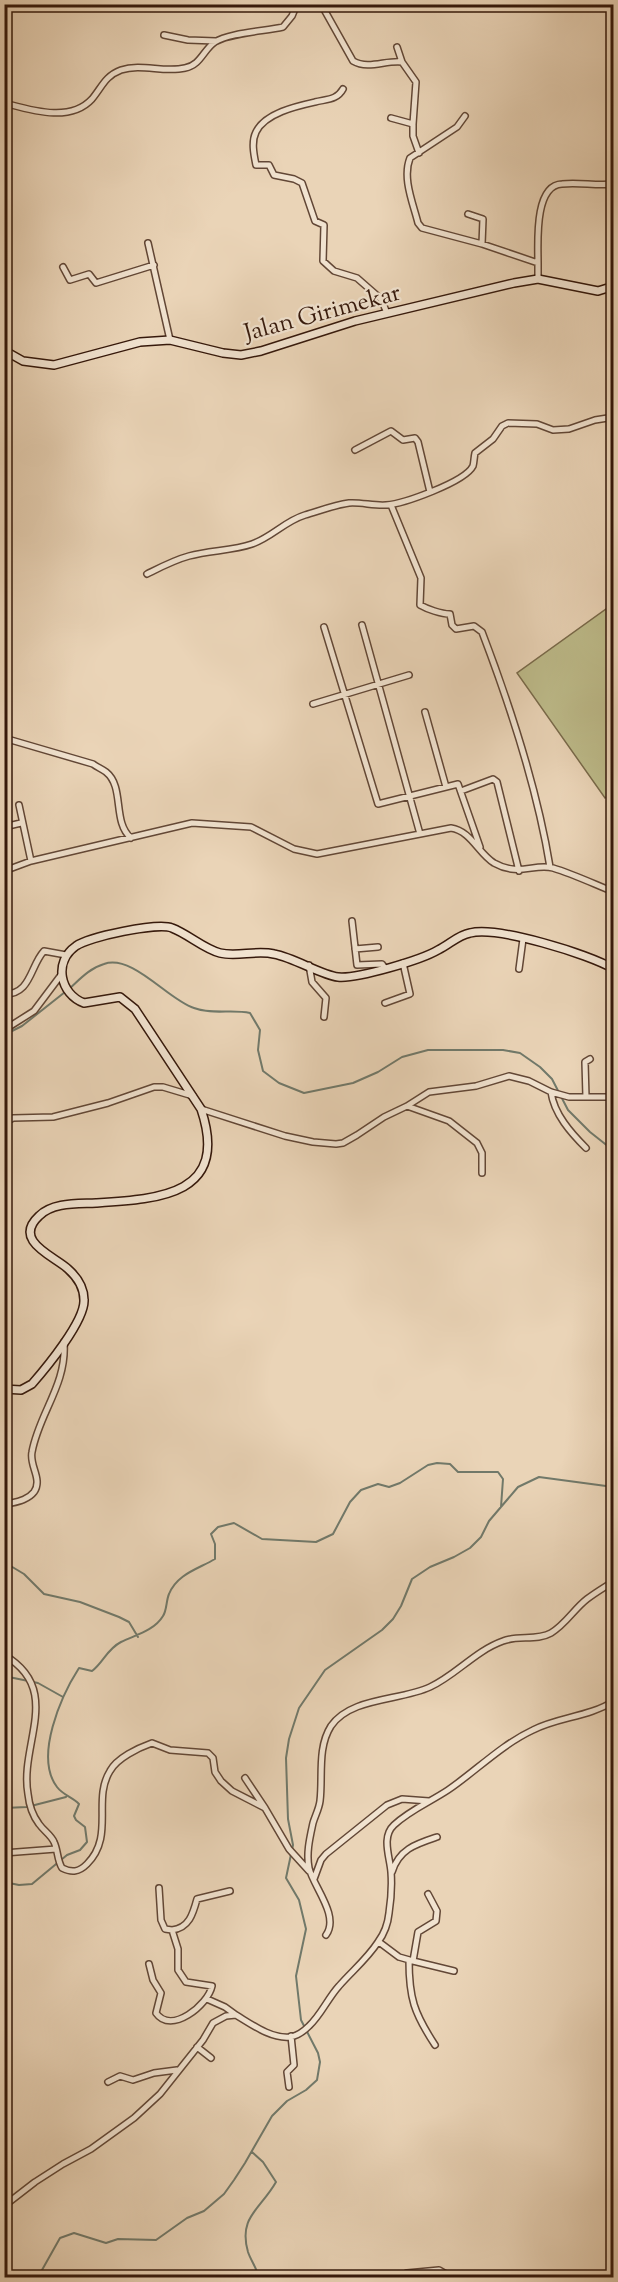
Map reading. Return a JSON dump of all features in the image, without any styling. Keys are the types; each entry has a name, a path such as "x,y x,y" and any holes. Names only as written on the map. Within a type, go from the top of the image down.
{"street":[{"path":"164,35 188,40 216,41 283,27 292,16 297,4"},
{"path":"321,4 353,61 362,65 402,62"},
{"path":"4,103 47,112 73,111 93,98 103,81 117,72 135,68 190,67 202,58 216,41"},
{"path":"397,47 402,62 416,82 413,136 419,153"},
{"path":"343,89 336,98 280,113 260,125 254,140 256,165 269,165 274,175 302,183 315,221 324,225 323,261 334,271 357,278 381,299 387,313"},
{"path":"465,116 457,127 410,158 407,165 407,177 420,226 538,263"},
{"path":"391,118 413,124"},
{"path":"538,279 537,234 542,207 550,188 562,184 592,186 614,184"},
{"path":"468,214 483,219 482,244"},
{"path":"148,243 170,340"},
{"path":"63,267 70,280 89,274 96,283 154,265"},
{"name":"Jalan Girimekar","path":"6,350 23,361 54,365 140,342 170,340 241,355 387,313 538,279 598,291 614,286"},
{"path":"4,361 6,350"},
{"path":"147,574 191,556 255,543 294,519 328,508 353,503 391,505 430,492 453,482 467,472 473,466 475,453 493,439 502,426 508,423 537,424 553,430 569,429 614,417"},
{"path":"355,450 392,431 403,440 415,438 418,442 430,492"},
{"path":"391,505 421,578 420,605 441,614 450,614 452,624 456,629 474,626 482,632 505,692 529,771 550,867"},
{"path":"362,625 420,834"},
{"path":"324,627 378,804 458,784 481,852"},
{"path":"313,704 409,675"},
{"path":"425,712 446,787"},
{"path":"4,738 106,771 112,778 118,811 125,831 131,838"},
{"path":"461,790 493,779 497,782 519,871"},
{"path":"19,805 21,823 31,861"},
{"path":"4,827 21,823"},
{"path":"4,871 31,861 192,823 246,826 258,829 294,849 318,854 445,828 458,829 464,833 481,852 496,864 519,871 550,867 614,892"},
{"path":"352,921 357,965 382,964 385,968"},
{"path":"4,1030 34,1011 61,975 66,955 76,946 84,942 155,926 170,927 218,953 276,954 336,977 350,977 403,963 439,950 470,933 484,931 586,956 614,969"},
{"path":"519,969 523,939"},
{"path":"355,949 378,947"},
{"path":"4,994 13,994 23,987 44,951 66,955"},
{"path":"385,1003 410,994 403,963"},
{"path":"309,965 312,982 325,996 324,1017"},
{"path":"4,1389 21,1390 32,1384 79,1320 85,1302 83,1287 67,1268 41,1251 32,1236 33,1225 39,1216 58,1206 155,1197 171,1193 189,1184 204,1166 209,1149 207,1126 201,1109 135,1009 120,997 90,1003 78,1001 70,995 61,975"},
{"path":"586,1097 585,1062 590,1059"},
{"path":"201,1109 285,1136 336,1144 357,1136 384,1117 429,1092 476,1086 509,1076 569,1097 614,1097"},
{"path":"4,1123 13,1118 53,1117 154,1088 163,1088 194,1097"},
{"path":"551,1092 556,1110 573,1136 586,1149"},
{"path":"407,1106 449,1121 477,1143 482,1153 482,1173"},
{"path":"4,1505 27,1498 37,1485 32,1453 63,1370 64,1341"},
{"path":"309,1870 308,1849 320,1803 324,1744 326,1736 338,1718 346,1711 360,1706 402,1697 430,1687 485,1649 505,1640 549,1635 561,1626 586,1599 614,1581"},
{"path":"4,1655 24,1670 35,1695 37,1718 27,1768 28,1797 38,1823 50,1836 62,1868 72,1872 83,1868 91,1860 102,1838 105,1781 110,1770 129,1755 152,1743 170,1750 208,1753 213,1758 215,1772 227,1787 265,1808"},
{"path":"207,1999 225,2007 258,2029 276,2035 291,2036 301,2032 310,2025 340,1984 351,1975 379,1942 389,1913 391,1873 387,1836 392,1827 535,1728 614,1701"},
{"path":"245,1778 289,1849 309,1870 320,1888 330,1921 326,1935"},
{"path":"314,1880 321,1860 326,1854 387,1805 402,1799 430,1801"},
{"path":"391,1873 396,1859 401,1854 418,1843 437,1837"},
{"path":"4,1853 56,1849"},
{"path":"159,1888 161,1920 165,1929 172,1930 181,1928 189,1921 197,1899 230,1891"},
{"path":"428,1894 437,1911 435,1921 418,1932 412,1961 410,1990 417,2015 435,2045"},
{"path":"148,1964 153,1980 161,1993 156,2013 159,2018 167,2022 180,2019 207,1999 211,1991 211,1984 188,1983 179,1973 178,1949 172,1930"},
{"path":"379,1942 399,1957 454,1971"},
{"path":"4,2206 35,2182 91,2149 134,2118 160,2094 213,2023 226,2016 236,2015"},
{"path":"289,2087 287,2072 294,2065 291,2036"},
{"path":"197,2047 211,2058"},
{"path":"108,2082 120,2076 133,2080 154,2073 179,2069"},
{"path":"406,2273 440,2270 453,2277"}],"shaded area":[{"path":"613,604 614,792 605,798 517,673"}],"waterway":[{"path":"70,988 94,968 115,963 138,971 194,1008 250,1013 260,1030 258,1050 263,1071 279,1083 304,1093 353,1083 378,1072 402,1057 428,1050 503,1050 520,1053 552,1079 568,1110 614,1151"},
{"path":"4,1035 22,1026 65,992"},
{"path":"4,1882 19,1885 32,1884 67,1855 80,1850 87,1842 85,1827 74,1816 79,1804 59,1790 51,1774 48,1760 49,1744 58,1710 79,1668 92,1671 116,1645 155,1625 164,1614 169,1594 177,1582 215,1559 215,1544 211,1534 218,1527 234,1523 262,1539 316,1542 333,1534 350,1502 361,1490 378,1484 389,1487 400,1483 428,1465 437,1463 450,1464 458,1472 498,1472 503,1479 501,1507"},
{"path":"31,2278 42,2270 60,2238 74,2233 106,2243 118,2239 156,2240 187,2218 204,2211 224,2194 272,2116 287,2101 306,2090 317,2080 320,2062 318,2053 301,2020 296,1976 306,1929 299,1900 286,1878 293,1845 288,1819 286,1758 289,1739 299,1708 325,1670 382,1630 393,1619 412,1579 430,1567 470,1548 481,1537 489,1521 518,1487 539,1477 606,1486 614,1483"},
{"path":"4,1562 24,1574 44,1594 80,1602 129,1622 138,1637"},
{"path":"4,1676 38,1683 63,1697"},
{"path":"4,1808 27,1807 66,1797"},
{"path":"252,2152 263,2162 276,2182 252,2214 246,2230 248,2252 259,2278"}]}
